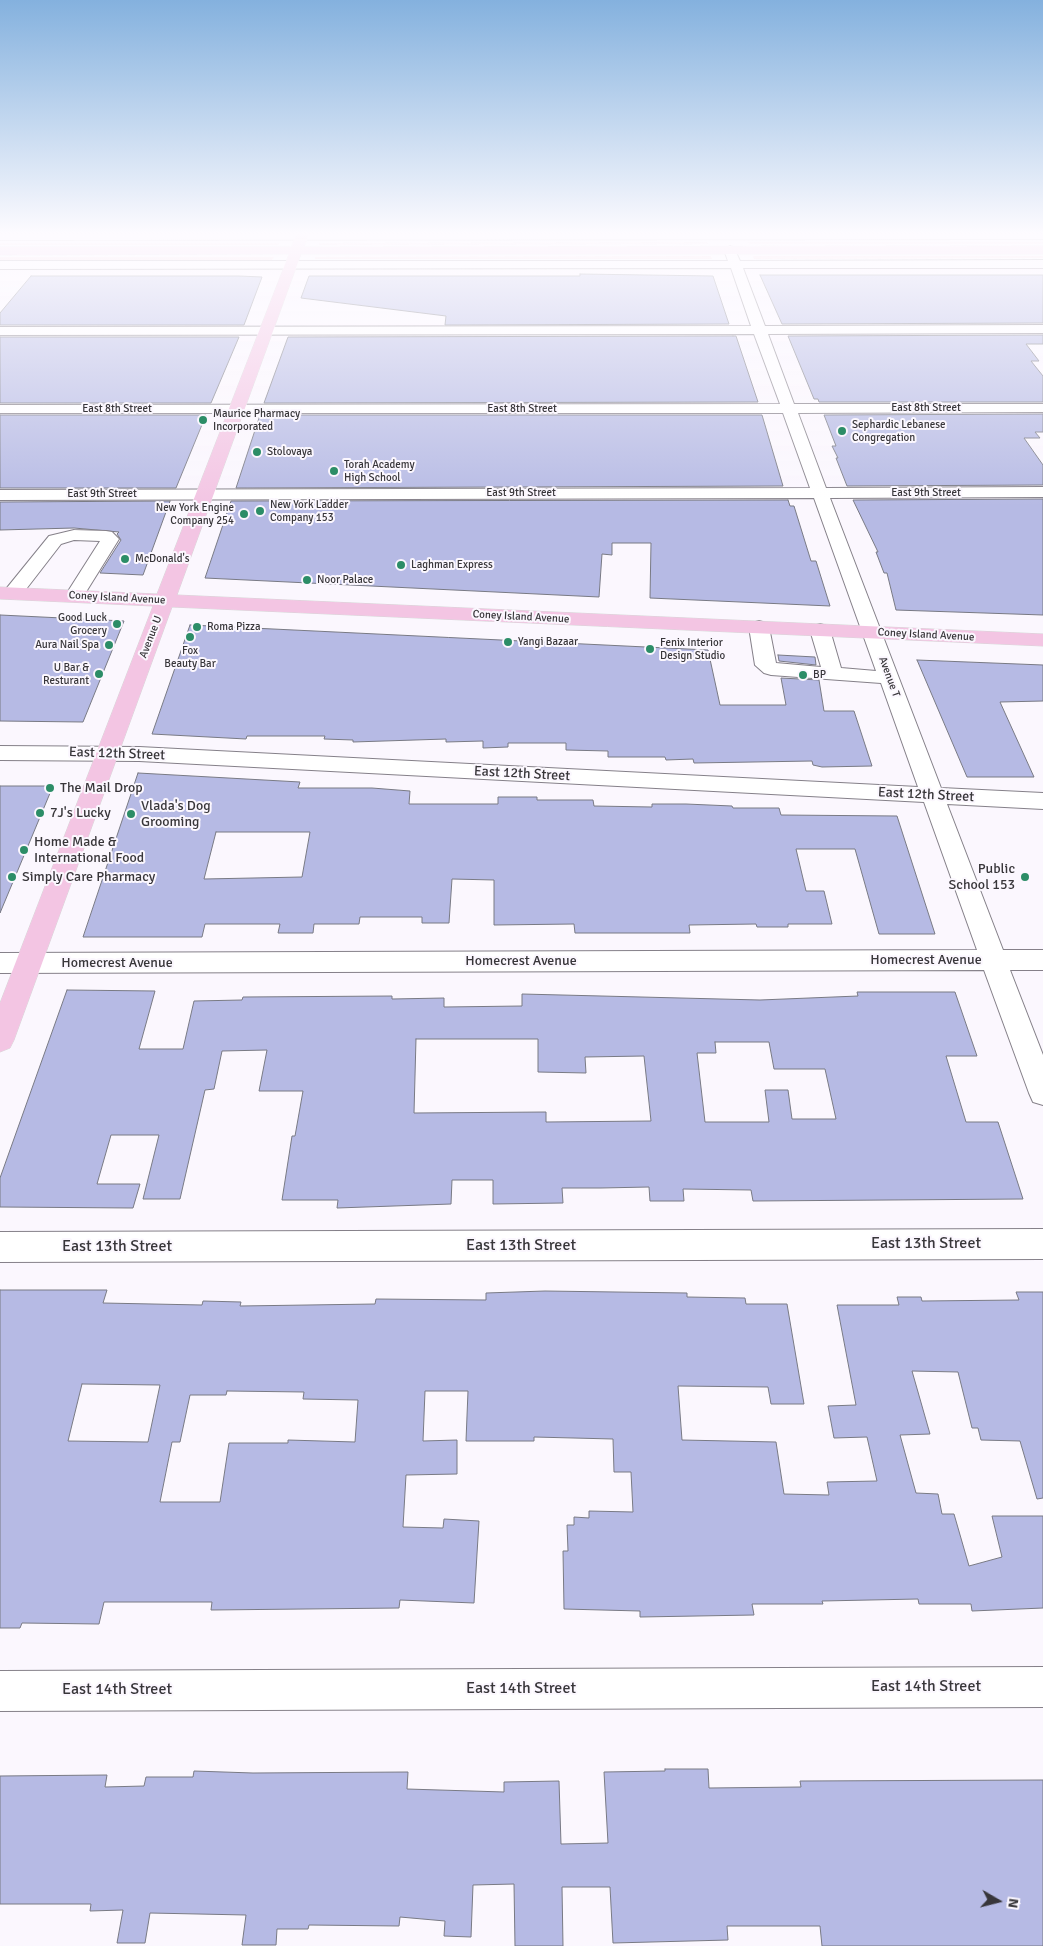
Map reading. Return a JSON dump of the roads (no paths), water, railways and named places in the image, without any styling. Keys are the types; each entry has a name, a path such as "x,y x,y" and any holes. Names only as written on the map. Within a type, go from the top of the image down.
{"main road":[{"name":"Avenue U","path":"0,1040 269,325"},
{"name":"Coney Island Avenue","path":"6,593 1043,640"}],"street":[{"name":"Avenue T","path":"758,325 1043,1093"},
{"path":"0,331 1043,329"},
{"name":"East 8th Street","path":"0,409 1043,408"},
{"name":"East 9th Street","path":"0,495 1043,492"},
{"path":"6,593 54,540 74,535 106,536 110,539 74,596"},
{"path":"759,627 765,665 771,669 889,678"},
{"path":"820,630 833,674"},
{"name":"East 12th Street","path":"0,753 108,753 1043,802"},
{"name":"Homecrest Avenue","path":"0,963 1043,960"},
{"name":"East 13th Street","path":"0,1247 1043,1244"},
{"name":"East 14th Street","path":"0,1691 1043,1687"}],"place":[{"name":"Maurice Pharmacy Incorporated","path":"203,420"},
{"name":"Sephardic Lebanese Congregation","path":"842,431"},
{"name":"Stolovaya","path":"257,452"},
{"name":"Torah Academy High School","path":"334,471"},
{"name":"New York Ladder Company 153","path":"260,511"},
{"name":"New York Engine Company 254","path":"244,514"},
{"name":"McDonald's","path":"125,559"},
{"name":"Laghman Express","path":"401,565"},
{"name":"Noor Palace","path":"307,580"},
{"name":"Good Luck Grocery","path":"117,624"},
{"name":"Roma Pizza","path":"197,627"},
{"name":"Fox Beauty Bar","path":"190,637"},
{"name":"Yangi Bazaar","path":"508,642"},
{"name":"Aura Nail Spa","path":"109,645"},
{"name":"Fenix Interior Design Studio","path":"650,649"},
{"name":"U Bar & Resturant","path":"99,674"},
{"name":"BP","path":"803,675"},
{"name":"The Mail Drop","path":"50,788"},
{"name":"7J's Lucky","path":"40,813"},
{"name":"Vlada's Dog Grooming","path":"131,814"},
{"name":"Home Made & International Food","path":"24,850"},
{"name":"Simply Care Pharmacy","path":"12,877"},
{"name":"Public School 153","path":"1025,877"}]}
